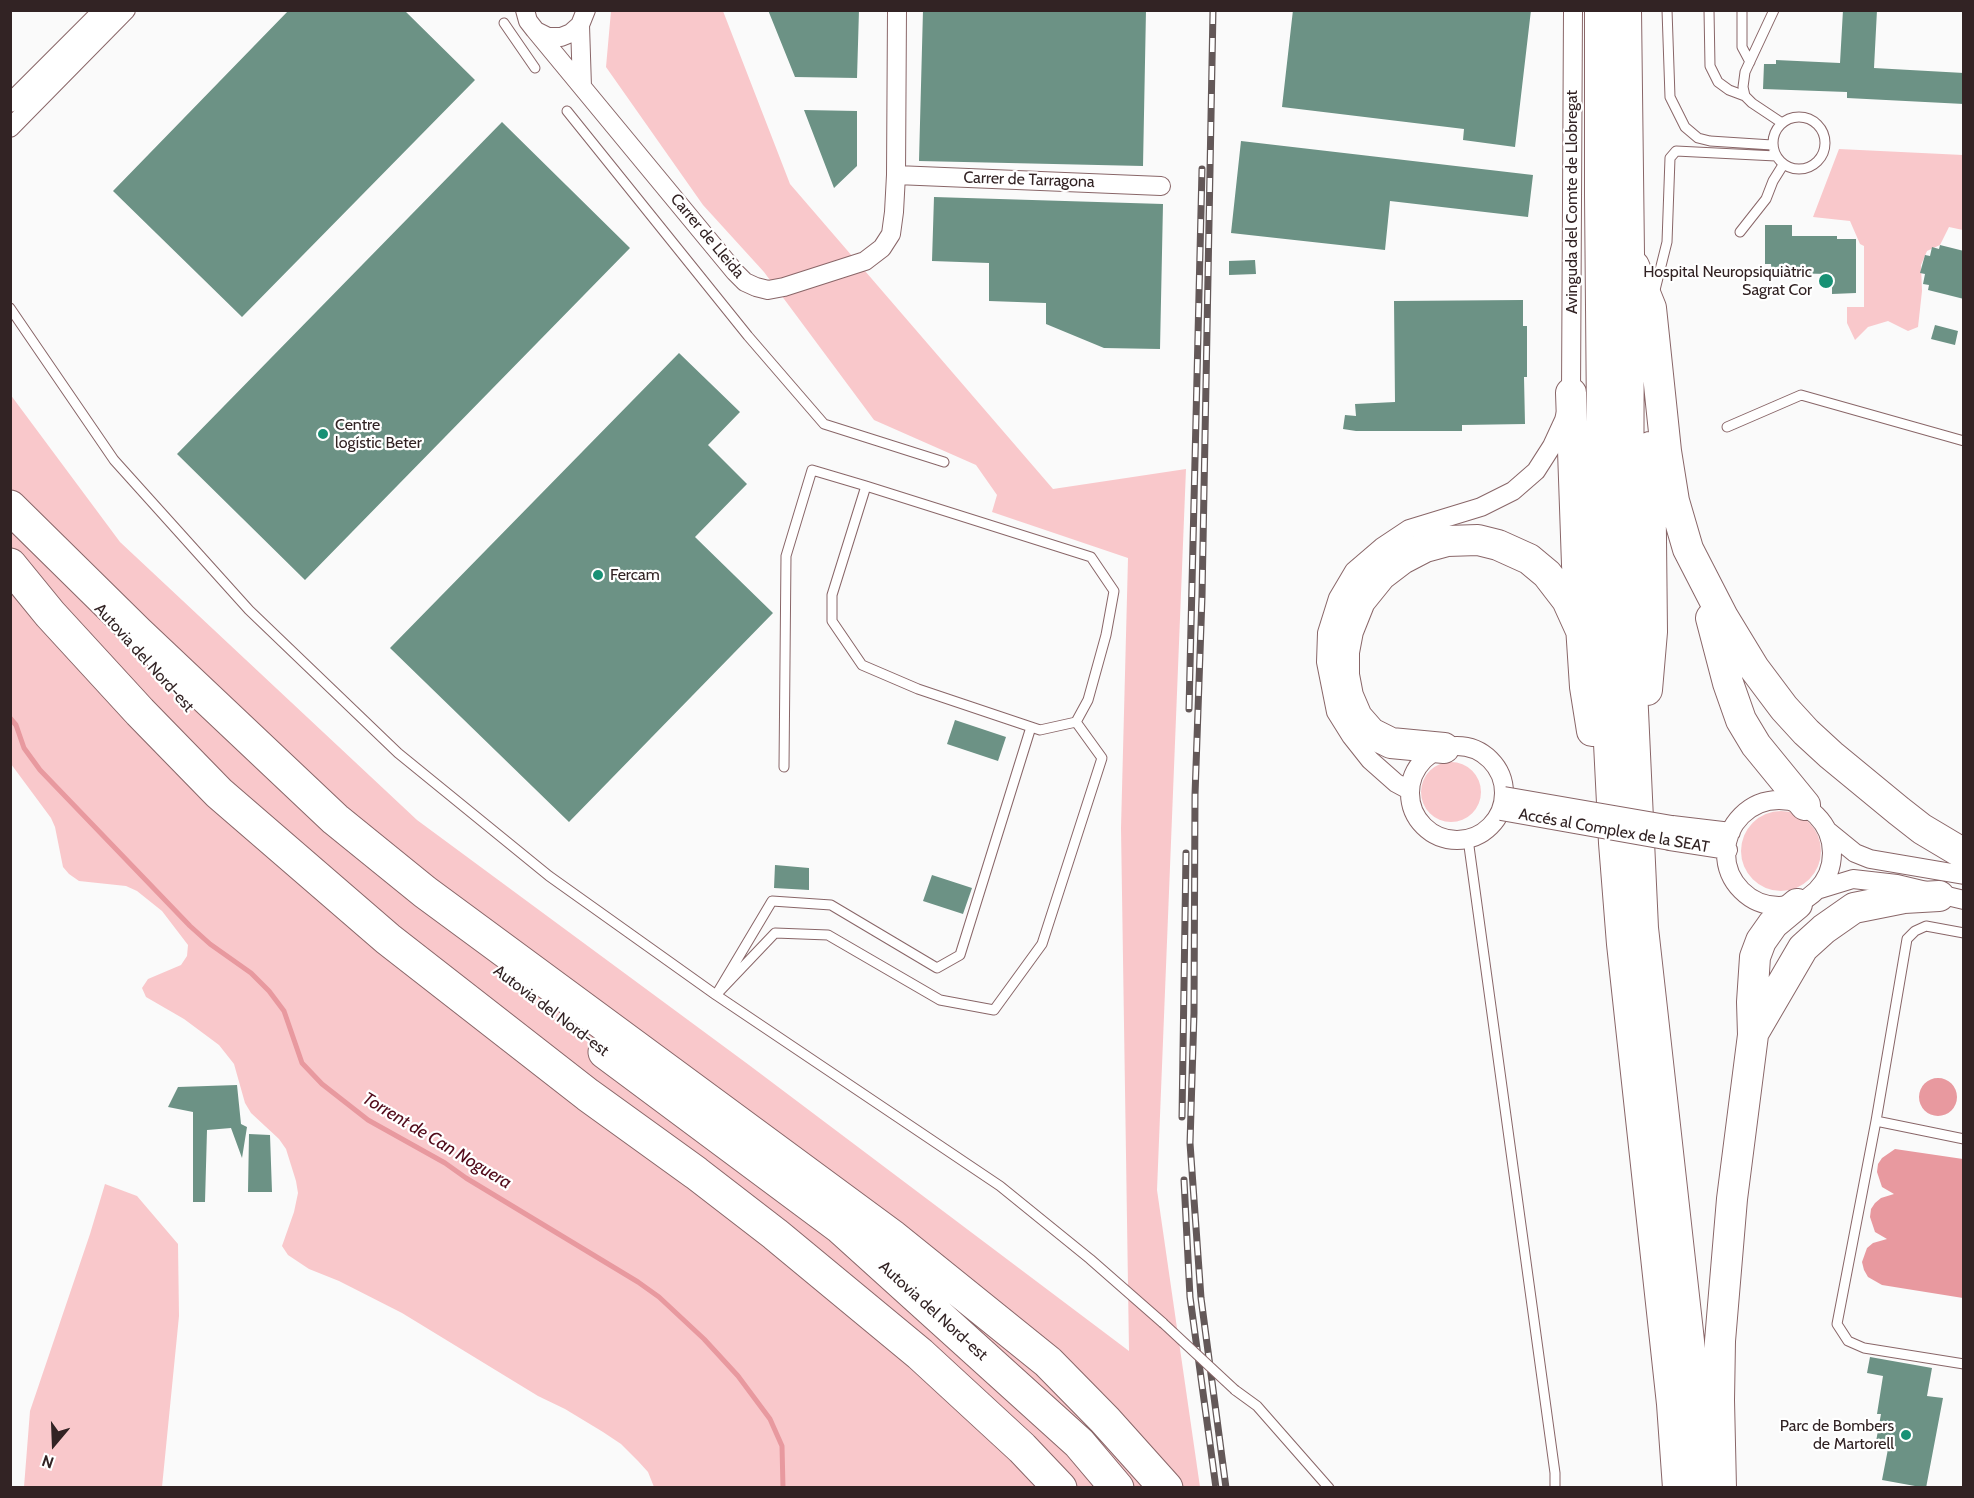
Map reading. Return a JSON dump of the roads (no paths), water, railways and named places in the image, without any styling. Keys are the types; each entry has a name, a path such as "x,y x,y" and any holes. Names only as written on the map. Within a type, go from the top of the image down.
{"highway":[{"path":"1600,10 1604,644 1614,843 1622,945 1672,1404 1678,1488"},
{"path":"1626,10 1629,254 1628,602 1643,928 1706,1488"},
{"path":"1629,254 1651,308 1666,452 1674,501 1688,549 1722,617 1754,668 1784,708 1806,732 1899,812 1964,854"},
{"path":"1635,767 1653,632 1650,451 1658,364"},
{"path":"1571,393 1585,687 1596,760 1614,843"},
{"path":"10,507 137,632 327,811 425,892 893,1237 1048,1362 1105,1420 1166,1488"},
{"name":"Autovia del Nord-est","path":"10,507 172,692 321,831 520,989 840,1227 1079,1443 1117,1488"},
{"path":"1444,748 1391,743 1371,733 1358,717 1348,696 1344,675 1344,652 1348,632 1360,601 1381,575 1425,547 1447,541 1478,540 1498,545 1529,559 1547,574 1567,600 1582,633"},
{"path":"10,565 50,614 178,753 219,793 388,939 588,1095 757,1220 920,1354 1022,1448 1060,1488"},
{"path":"1696,566 1728,683 1741,720 1768,762 1805,805"},
{"path":"1721,1488 1720,1341 1732,1199 1753,1035 1752,1002 1755,957 1761,941 1773,924 1807,897"},
{"path":"1753,1035 1803,948 1824,929 1854,908 1904,898 1951,898"},
{"path":"893,1237 1049,1377 1151,1488"},
{"path":"811,1264 1036,1488"},
{"path":"1696,1407 1697,1488"}],"street":[{"path":"10,103 103,10"},
{"path":"10,129 126,10"},
{"name":"Carrer de Lleida","path":"525,11 528,21 535,30 735,272 745,282 768,290 865,261 882,248 891,234 896,175 897,10"},
{"name":"Avinguda del Comte de Llobregat","path":"1571,393 1573,10"},
{"path":"535,30 548,37 561,37 571,33 583,18"},
{"path":"582,87 583,18"},
{"name":"Carrer de Tarragona","path":"896,175 1161,186"},
{"path":"1409,790 1396,783 1370,760 1336,712 1326,663 1327,633 1338,598 1354,571 1382,546 1409,528 1481,507 1514,491 1536,471 1552,446 1564,420 1571,393"},
{"name":"Accés al Complex de la SEAT","path":"1444,748 1457,746 1470,748 1486,757 1499,771 1503,783 1502,804 1489,828 1468,839"},
{"path":"1444,748 1422,760 1415,769 1409,790 1412,810 1424,827 1442,838 1452,841 1468,839"},
{"name":"Accés al Complex de la SEAT","path":"1805,805 1784,799 1762,802 1743,814 1729,841 1728,868 1742,892 1761,903 1782,907 1853,879 1897,884 1951,898"},
{"name":"Accés al Complex de la SEAT","path":"1502,804 1729,841"},
{"path":"1805,805 1814,812 1828,831 1855,853 1870,859 1964,875"},
{"path":"1807,897 1826,876 1831,861 1828,831"}],"lane":[{"path":"1667,10 1670,98 1685,127 1698,138 1710,141 1773,145"},
{"path":"1709,10 1710,66 1718,82 1729,90 1746,96"},
{"path":"1742,10 1742,46 1750,62"},
{"path":"1774,10 1745,72 1743,87 1752,103 1782,123"},
{"path":"504,23 535,68"},
{"path":"567,111 748,336 824,424 944,462"},
{"path":"1804,117 1814,122 1822,131 1825,142 1823,154 1816,163 1806,168 1794,169 1783,165 1776,156 1773,145 1774,133 1782,123 1792,118 1804,117"},
{"path":"1651,308 1667,242 1670,158 1676,151 1776,156"},
{"path":"1740,232 1766,198 1783,165"},
{"path":"10,308 114,460 249,610 398,753 549,876 716,995 1000,1186 1090,1259 1235,1390 1257,1406 1329,1488"},
{"path":"1727,427 1801,395 1964,441"},
{"path":"784,767 786,556 812,470 866,486 1091,556 1114,591 1106,634 1088,700 1076,722 1040,730 918,689 862,665 832,621 832,595 866,486"},
{"path":"716,995 776,933 828,935 940,1000 994,1010 1042,945 1102,758 1076,722"},
{"path":"716,995 772,901 831,905 937,968 960,955 1031,727"},
{"path":"1468,839 1555,1488"},
{"path":"1964,933 1926,926 1916,930 1907,939 1876,1121 1837,1324 1848,1341 1863,1348 1964,1364"},
{"path":"1876,1121 1964,1138"}],"waterway":[{"name":"Torrent de Can Noguera","path":"10,718 16,725 24,748 40,770 190,926 210,944 251,973 269,991 284,1011 302,1063 322,1084 368,1120 445,1163 638,1282 659,1297 704,1339 738,1376 770,1419 782,1446 783,1488"}],"railway":[{"path":"1213,10 1202,597 1195,795 1194,1013 1190,1143 1201,1298 1226,1488"},
{"path":"1189,709 1202,169"},
{"path":"1182,1117 1186,853"},
{"path":"1184,1180 1190,1297 1216,1488"}],"place":[{"name":"Hospital Neuropsiquiàtric Sagrat Cor","path":"1826,281"},
{"name":"Centre logístic Beter","path":"323,434"},
{"name":"Fercam","path":"598,575"},
{"name":"Parc de Bombers de Martorell","path":"1906,1435"}]}
